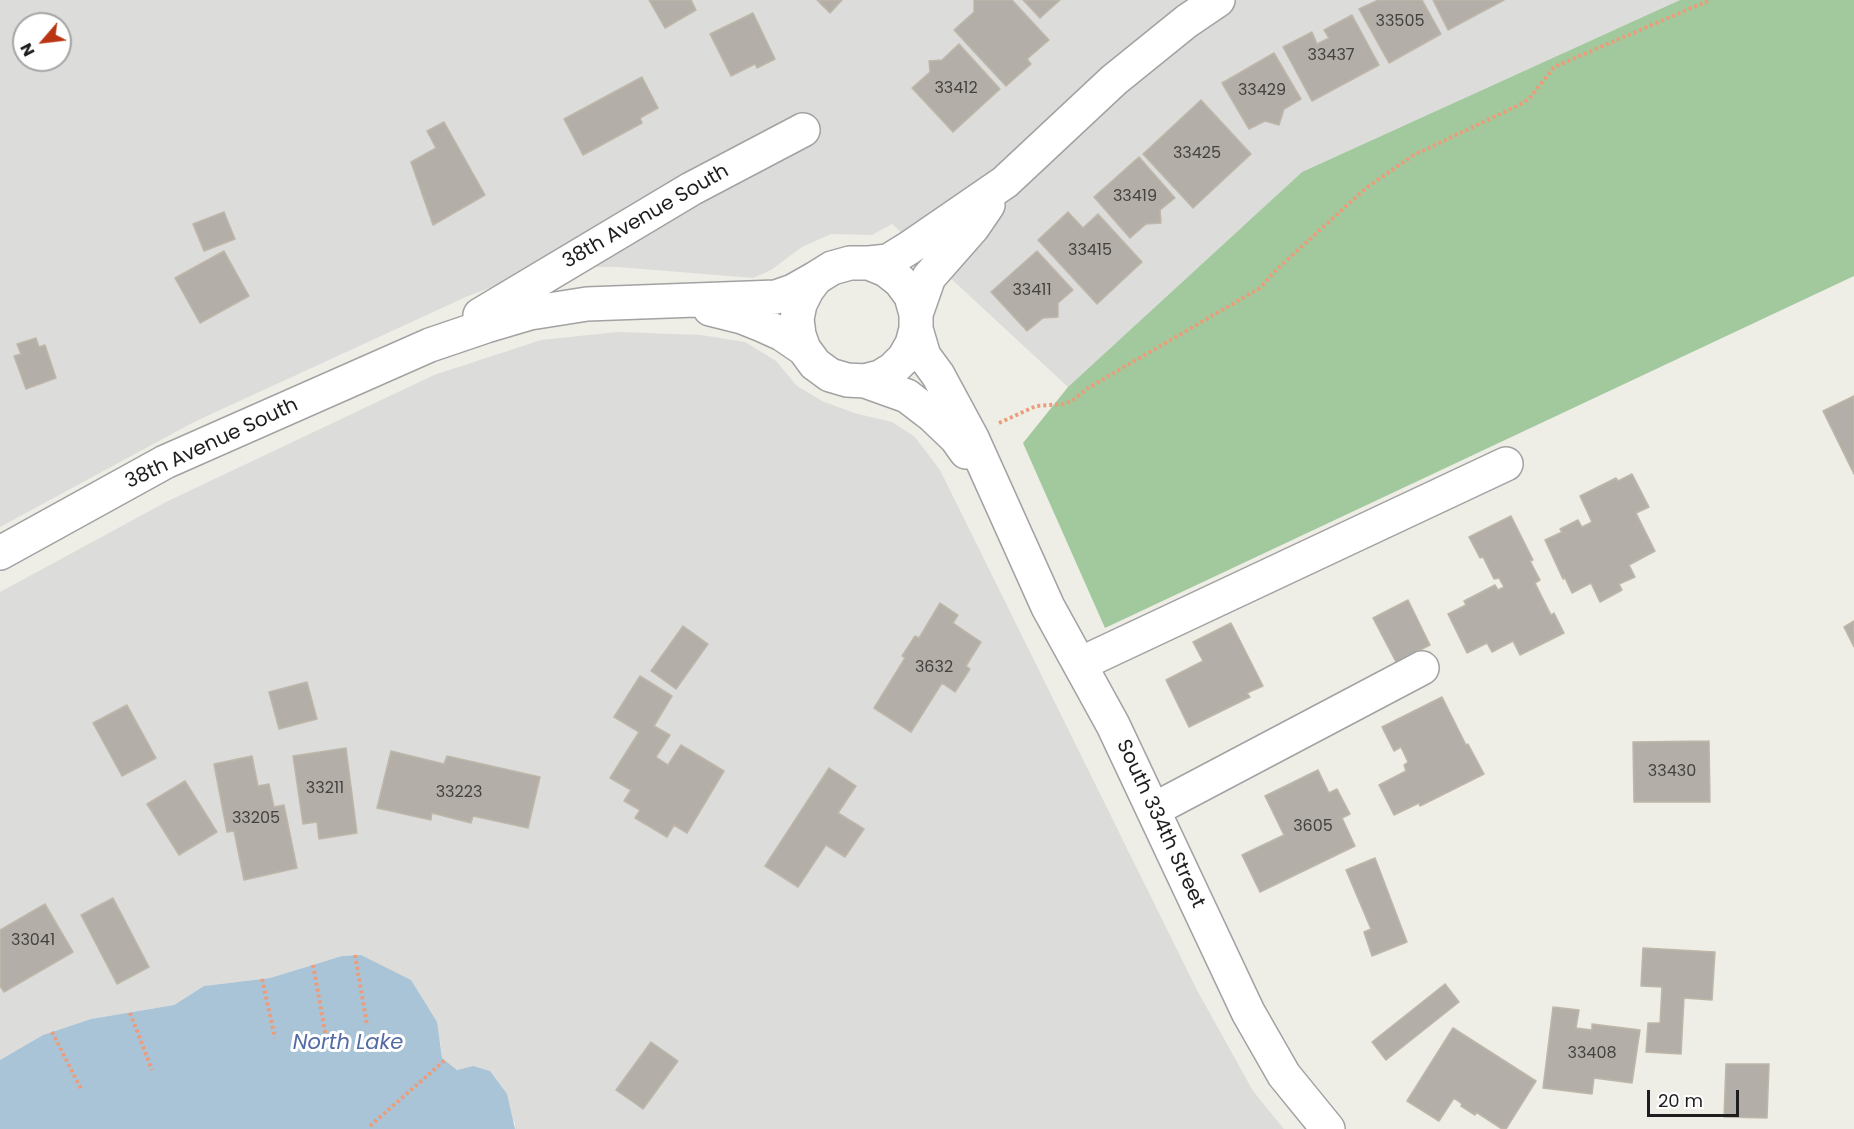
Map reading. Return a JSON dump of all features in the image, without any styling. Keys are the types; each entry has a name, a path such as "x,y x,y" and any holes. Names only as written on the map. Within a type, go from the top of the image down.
{"street":[{"path":"1005,182 973,226 929,277 908,351 893,369 880,377 865,381 846,380 830,375 815,364 804,349 797,320 800,304 816,278 832,268 850,263 888,261 1005,182 1114,80 1187,21 1218,0"},
{"name":"38th Avenue South","path":"430,345 691,189 803,130"},
{"path":"869,263 886,270 900,281 911,296 916,322"},
{"name":"38th Avenue South","path":"0,553 165,462 430,345 530,313 587,304 776,297 793,291 816,278"},
{"path":"679,300 742,317 782,334 804,349"},
{"name":"South 334th Street","path":"916,322 924,356 938,375 972,438 1048,607 1113,725 1248,1012 1284,1076 1328,1129"},
{"name":"South 334th Street","path":"865,381 907,396 933,416 956,438 1004,511"},
{"path":"1080,664 1506,464"},
{"path":"1154,810 1422,668"}],"path":[{"path":"972,438 1013,415 1036,406 1072,401 1088,388 1260,288 1276,270 1366,188 1414,155 1529,99 1554,68 1710,0"},
{"path":"355,955 367,1025"},
{"path":"313,965 326,1037"},
{"path":"262,979 275,1038"},
{"path":"130,1013 152,1070"},
{"path":"52,1032 81,1089"},
{"path":"369,1126 445,1060"}],"shaded area":[{"path":"0,0 1680,0 1302,172 1068,387 892,224 872,235 831,234 802,247 771,270 753,278 618,267 582,267 518,277 468,296 194,422 0,527"},
{"path":"618,332 701,335 745,342 776,361 797,386 822,401 854,413 892,422 915,437 940,470 1197,990 1253,1091 1284,1129 515,1129 515,1123 473,1066 457,1070 442,1058 440,1041 361,955 342,956 270,978 204,986 174,1005 91,1019 43,1035 0,1060 0,592 168,501 434,375 541,340"}],"green space":[{"path":"1680,0 1854,0 1854,276 1105,628 1023,443 1068,387 1302,172"}],"water":[{"name":"North Lake","path":"361,955 411,980 437,1022 442,1058 457,1070 473,1066 490,1071 507,1094 515,1129 0,1129 0,1060 43,1035 91,1019 174,1005 204,986 270,978 342,956"}],"building":[{"path":"649,0 691,0 696,10 665,28"},
{"path":"817,0 842,0 830,13"},
{"path":"974,0 1012,0 1049,40 1027,59 1031,64 1006,86 954,30 974,12"},
{"path":"1023,0 1060,0 1040,18"},
{"path":"1378,0 1422,0 1441,34 1389,63 1359,9"},
{"path":"1433,0 1504,0 1448,30"},
{"path":"753,13 775,59 757,68 755,64 731,76 710,34"},
{"path":"1352,15 1379,65 1312,101 1283,47 1312,32 1317,44 1329,38 1324,30"},
{"path":"959,44 1000,89 953,132 912,88 930,72 929,61 942,60"},
{"path":"1274,53 1301,99 1284,109 1279,125 1265,121 1249,129 1222,83"},
{"path":"642,77 658,108 640,118 642,123 583,155 564,119"},
{"path":"1201,100 1251,154 1193,208 1143,154"},
{"path":"444,122 485,195 433,225 411,162 436,148 427,131"},
{"path":"1139,157 1175,198 1160,210 1161,223 1146,224 1130,238 1094,197"},
{"path":"224,212 235,239 204,251 193,224"},
{"path":"1068,212 1083,228 1098,214 1142,262 1097,304 1038,240"},
{"path":"224,251 249,296 200,323 175,278"},
{"path":"1037,251 1073,290 1058,303 1058,317 1043,318 1027,331 991,292"},
{"path":"36,338 39,347 45,345 56,378 26,389 14,356 21,354 17,344"},
{"path":"1854,396 1854,474 1823,411"},
{"path":"1632,474 1649,507 1636,513 1655,551 1629,565 1635,577 1619,584 1622,590 1600,602 1591,583 1572,593 1545,540 1562,532 1560,529 1578,520 1582,527 1592,522 1580,496 1616,478 1618,481"},
{"path":"1511,516 1533,560 1530,561 1540,580 1535,583 1551,615 1554,613 1564,633 1520,655 1513,641 1492,652 1487,643 1467,653 1448,614 1466,605 1464,601 1495,585 1498,590 1504,587 1499,578 1494,579 1483,557 1480,558 1469,537"},
{"path":"1408,600 1430,645 1396,662 1373,618"},
{"path":"940,603 958,615 953,623 981,642 966,666 970,669 955,692 942,683 911,732 874,708 905,658 902,656 915,636 919,638"},
{"path":"1854,621 1854,647 1844,627"},
{"path":"1231,623 1263,686 1247,693 1250,697 1189,727 1166,680 1203,661 1193,642"},
{"path":"683,626 708,644 676,689 651,671"},
{"path":"640,676 672,696 654,726 670,735 656,757 668,765 681,745 724,771 687,833 674,825 667,837 635,818 640,810 624,801 631,790 610,778 639,732 614,717"},
{"path":"307,682 317,719 279,729 269,692"},
{"path":"1442,697 1466,745 1468,744 1484,774 1420,806 1419,803 1394,815 1379,785 1406,771 1404,765 1408,762 1401,747 1394,751 1382,727"},
{"path":"127,705 156,758 122,776 93,723"},
{"path":"1709,741 1710,802 1634,802 1633,742"},
{"path":"346,748 357,833 319,839 317,822 303,824 293,756"},
{"path":"391,751 444,764 447,756 540,777 528,828 473,816 471,823 432,813 431,820 377,808"},
{"path":"252,756 258,786 269,784 274,807 284,805 297,868 244,880 234,831 227,832 214,764"},
{"path":"829,768 856,786 838,813 864,829 845,857 826,845 798,887 765,866"},
{"path":"1318,770 1329,793 1337,789 1350,814 1342,818 1355,846 1260,892 1242,855 1284,835 1265,796"},
{"path":"185,781 217,832 179,855 147,804"},
{"path":"1375,858 1407,942 1372,956 1364,932 1371,929 1346,870"},
{"path":"113,898 149,967 117,984 81,915"},
{"path":"45,904 73,952 4,992 0,986 0,930"},
{"path":"1643,948 1715,952 1712,1000 1684,998 1681,1054 1646,1052 1648,1023 1660,1023 1662,987 1641,986"},
{"path":"1445,984 1459,1002 1386,1060 1372,1042"},
{"path":"1553,1007 1579,1010 1576,1028 1592,1030 1592,1024 1640,1030 1632,1083 1594,1078 1592,1094 1543,1088"},
{"path":"1453,1028 1536,1081 1506,1129 1502,1129 1476,1112 1475,1115 1461,1106 1462,1104 1454,1098 1439,1121 1407,1101"},
{"path":"651,1042 678,1061 643,1109 616,1090"},
{"path":"1726,1064 1769,1064 1767,1118 1724,1117"}]}
